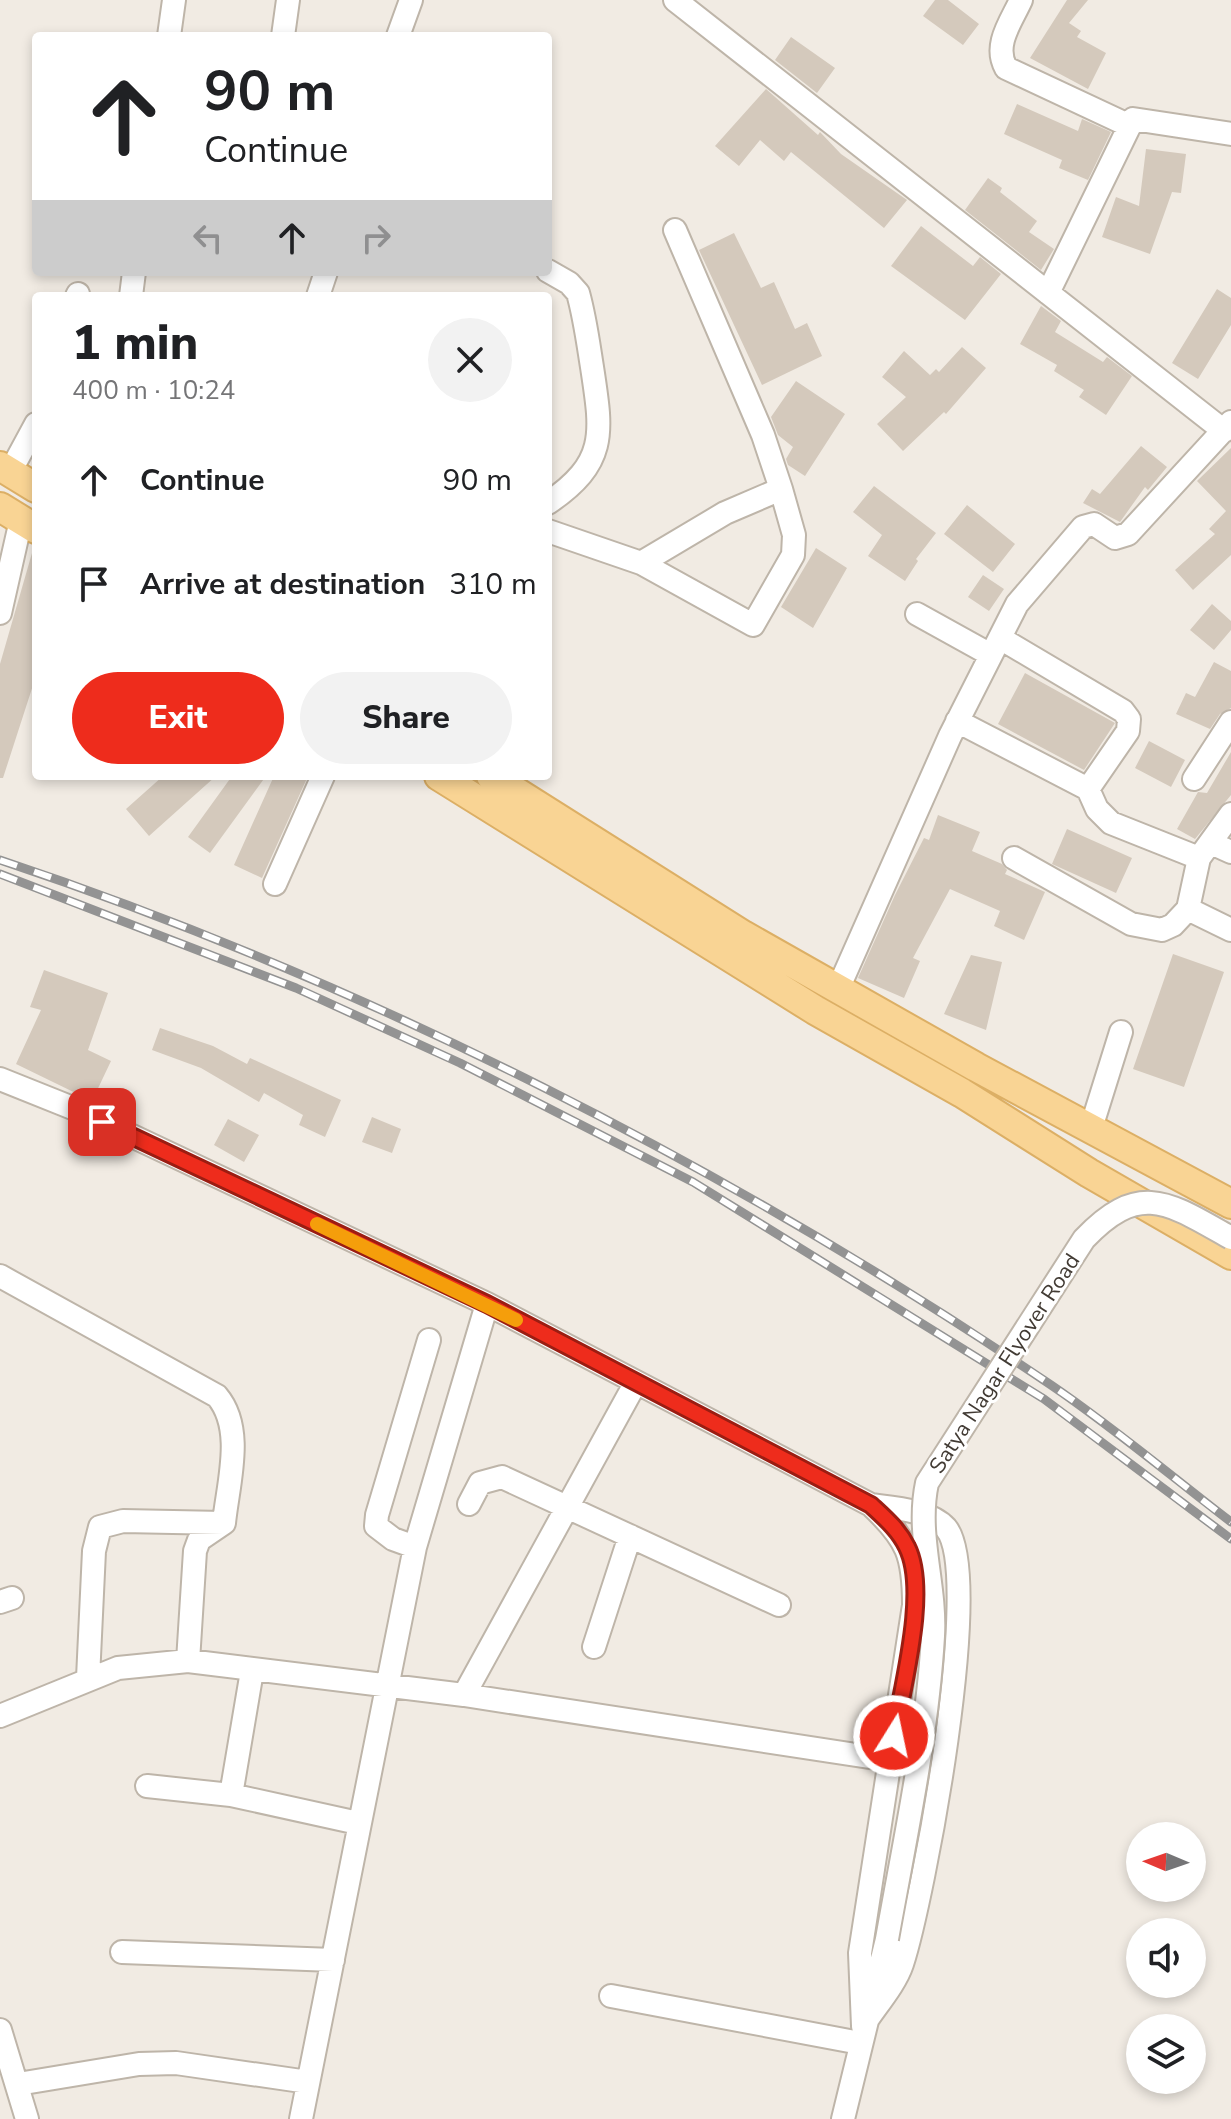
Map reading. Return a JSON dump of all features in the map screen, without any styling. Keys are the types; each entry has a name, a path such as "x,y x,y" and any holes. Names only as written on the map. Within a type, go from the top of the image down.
{"main road":[{"path":"5,469 32,486"},
{"path":"445,780 815,1010 962,1093 1089,1173 1231,1255"},
{"path":"497,780 730,927 976,1067 1231,1204"},
{"path":"962,1093 976,1067"}],"street":[{"path":"170,32 174,0"},
{"path":"284,32 288,0"},
{"path":"399,32 411,0"},
{"path":"1021,0 1001,43 1000,57 1006,68 1130,126"},
{"path":"683,2 1048,293 1228,427 1128,534 1115,538 1094,524 1083,527 1017,604 957,721 838,989"},
{"path":"1048,293 1133,119 1231,134"},
{"path":"552,532 641,563 753,625 793,555 794,535 763,435 675,230"},
{"path":"552,273 569,283 578,293 600,419 597,446 587,467 575,484 552,500"},
{"path":"5,469 32,430"},
{"path":"641,563 725,513 781,489"},
{"path":"0,613 19,519"},
{"path":"917,614 996,646 1123,711 1129,719 1128,731 1088,789"},
{"path":"957,721 1088,789 1097,809 1111,823 1214,851"},
{"path":"1194,779 1231,722"},
{"path":"275,884 321,780"},
{"path":"1014,858 1131,924 1149,929 1173,925 1188,909 1231,814"},
{"path":"1188,909 1231,930"},
{"path":"1091,1128 1121,1032"},
{"path":"0,1079 75,1109 487,1304 871,1505 932,1518 945,1528 955,1545 959,1586 952,1698 902,1967 862,2034"},
{"name":"Satya Nagar Flyover Road","path":"862,2034 887,1939 930,1687 934,1622 922,1528 927,1483 1084,1239 1105,1217 1134,1202 1159,1202 1231,1238"},
{"path":"0,1276 217,1396 229,1410 233,1429 224,1523"},
{"path":"301,2119 415,1547 487,1304"},
{"path":"415,1547 376,1526 429,1340"},
{"path":"464,1695 636,1382"},
{"path":"469,1504 480,1483 490,1477 502,1477 779,1605"},
{"path":"843,2119 862,2034 860,1953 912,1619 914,1570 908,1548 895,1528 871,1505"},
{"path":"88,1678 94,1551 100,1527 123,1521 224,1523"},
{"path":"188,1661 195,1551 199,1540 224,1523"},
{"path":"594,1647 630,1536"},
{"path":"0,1716 88,1678 138,1665 188,1661 464,1695 889,1760"},
{"path":"231,1795 252,1671"},
{"path":"147,1786 231,1795 358,1823"},
{"path":"122,1952 333,1960"},
{"path":"611,1996 862,2034"},
{"path":"0,2030 27,2119"},
{"path":"18,2084 139,2064 176,2063 308,2082"}],"building":[{"path":"935,0 948,0 979,24 963,45 923,16"},
{"path":"1067,0 1088,0 1069,23 1081,31 1077,37 1106,53 1088,89 1030,58"},
{"path":"791,37 835,68 817,93 775,60"},
{"path":"766,89 818,135 820,132 841,154 907,200 884,228 791,152 784,161 760,140 739,166 715,146"},
{"path":"1017,104 1078,131 1082,119 1111,132 1088,180 1059,168 1062,160 1004,134"},
{"path":"1146,149 1186,154 1181,193 1172,192 1150,254 1102,237 1116,197 1139,206"},
{"path":"988,178 1002,188 1000,192 1037,221 1029,232 1054,249 1041,270 965,210"},
{"path":"921,226 973,266 980,257 1001,274 965,320 891,266"},
{"path":"734,233 761,288 774,282 795,329 807,323 822,356 762,385 699,250"},
{"path":"1217,289 1231,298 1231,325 1198,379 1172,363"},
{"path":"1041,306 1061,321 1055,332 1103,362 1107,357 1132,376 1106,415 1079,397 1084,390 1054,371 1057,365 1020,344"},
{"path":"962,347 986,368 946,414 944,412 903,451 877,424 906,397 882,377 904,351 930,375 936,369 939,372"},
{"path":"796,381 845,414 805,476 788,465 786,459 793,447 778,435 771,417"},
{"path":"1141,446 1167,467 1148,490 1145,487 1120,522 1083,503 1092,489 1100,494"},
{"path":"1231,448 1231,555 1193,590 1175,570 1215,534 1209,529 1226,511 1197,481"},
{"path":"874,486 936,533 916,559 918,561 905,581 868,556 882,535 853,512"},
{"path":"967,505 1015,544 993,572 944,534"},
{"path":"816,548 847,568 813,628 781,607"},
{"path":"32,553 32,688 3,778 0,778 0,664"},
{"path":"983,575 1004,589 989,611 968,597"},
{"path":"1212,604 1231,621 1231,630 1214,650 1190,630"},
{"path":"1214,662 1231,671 1231,708 1220,714 1210,729 1176,714 1186,693 1195,697"},
{"path":"1025,673 1115,723 1084,770 998,724"},
{"path":"1149,741 1185,760 1171,787 1135,768"},
{"path":"1231,752 1231,795 1195,839 1177,829 1198,792 1207,793"},
{"path":"159,780 212,780 149,836 126,809"},
{"path":"229,780 263,780 210,853 188,837"},
{"path":"272,780 306,780 262,878 234,865"},
{"path":"938,815 980,832 972,851 1002,864 1007,870 1005,874 1045,892 1024,940 994,926 1000,911 950,889 913,958 920,961 904,998 858,978 895,895 924,838 929,840"},
{"path":"1067,829 1132,858 1116,893 1052,864"},
{"path":"1173,954 1224,972 1184,1087 1133,1069"},
{"path":"971,955 1002,962 986,1030 944,1014"},
{"path":"44,970 108,993 88,1050 111,1061 92,1101 16,1064 41,1010 30,1007"},
{"path":"160,1028 213,1046 247,1064 250,1058 341,1100 325,1137 299,1125 303,1115 264,1093 259,1102 201,1068 152,1050"},
{"path":"372,1117 401,1129 392,1153 362,1142"},
{"path":"228,1119 259,1135 244,1162 214,1145"}],"railway":[{"path":"0,860 274,963 543,1087 675,1156 929,1305 1051,1385 1231,1522"},
{"path":"0,874 296,988 460,1063 693,1182 1044,1399 1231,1539"}],"slow traffic":[{"path":"317,1224 516,1320"}],"route":[{"path":"102,1122 487,1304 871,1505 895,1528 908,1548 914,1570 914,1605 894,1736"}]}
